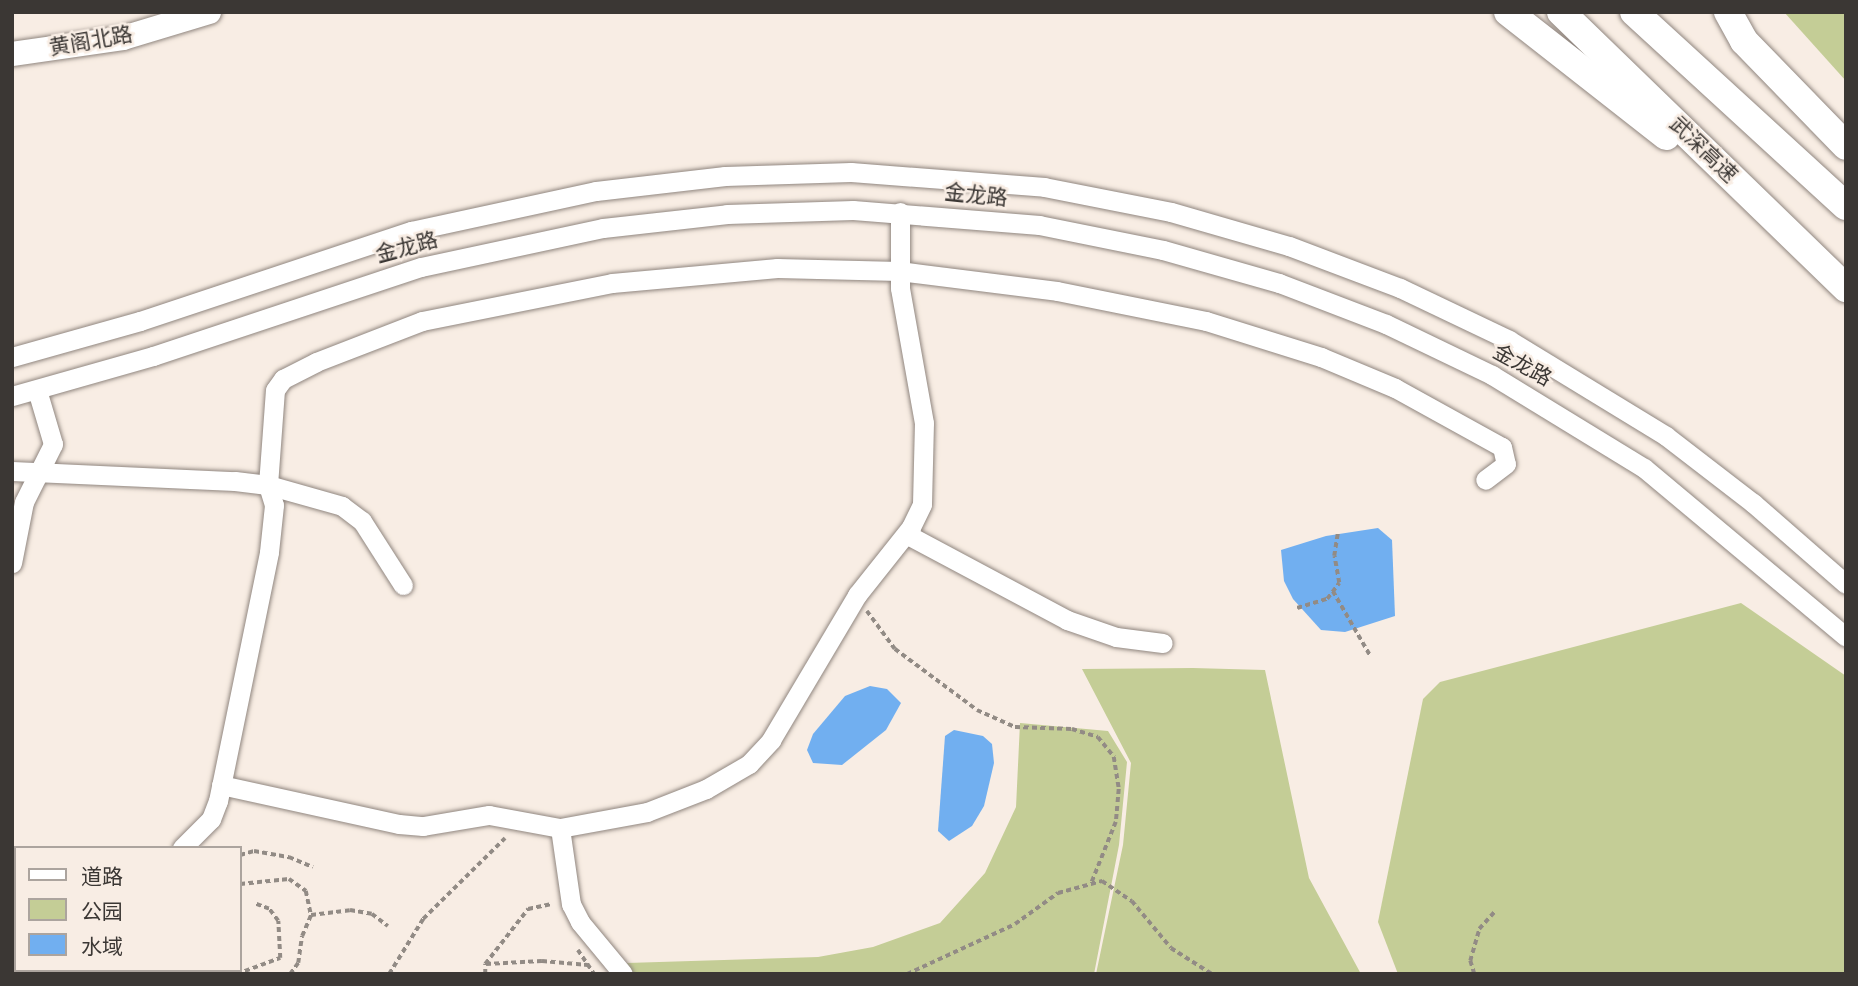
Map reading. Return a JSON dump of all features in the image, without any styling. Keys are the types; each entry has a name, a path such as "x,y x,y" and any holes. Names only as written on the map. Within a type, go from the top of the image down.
{"highway":[{"path":"1508,12 1781,225"},
{"name":"武深高速","path":"1560,12 1846,288"},
{"path":"1634,12 1846,206"},
{"path":"1728,12 1744,41 1846,146"}],"main road":[{"name":"黄阁北路","path":"12,54 123,38 209,12"}],"street":[{"name":"金龙路","path":"12,357 120,327 411,231 596,191 801,172 915,174 1031,186 1108,197 1233,229 1345,266 1466,319 1562,369 1666,436 1753,503 1846,584"},
{"path":"221,785 399,824 423,826 489,815 560,828 647,812 706,789 749,764 779,727 857,595 906,534 922,504 926,454 899,271 900,212"},
{"name":"金龙路","path":"12,396 153,356 362,284 541,240 727,214 900,212 1040,225 1163,250 1279,283 1429,344 1544,403 1644,468 1846,637"},
{"path":"184,846 211,819 221,785 270,552 274,505 268,485 278,384 316,362 386,333 496,304 653,277 818,267 899,271 1131,304 1206,321 1308,353 1432,406 1502,447 1506,464 1485,480"},
{"path":"12,563 24,502 53,444 37,390"},
{"path":"12,471 268,485 353,512 403,585"},
{"path":"906,534 1067,620 1116,637 1163,643"},
{"path":"560,828 571,904 580,922 624,974"}],"path":[{"path":"1297,608 1327,599 1339,583 1334,556 1338,531"},
{"path":"1333,591 1370,655"},
{"path":"857,595 895,649 968,705 1015,727 1072,729 1098,737 1114,757 1119,789 1116,822 1092,882"},
{"path":"389,974 423,919 448,890 526,822"},
{"path":"242,854 254,851 278,855 313,867"},
{"path":"242,884 289,879 306,891 311,915 302,936 298,963 290,974"},
{"path":"907,974 1015,924 1058,893 1102,881 1132,901 1171,948 1212,974"},
{"path":"485,974 485,964 528,909 557,903"},
{"path":"237,974 280,958 278,921 270,909 255,904"},
{"path":"311,915 350,910 372,914 388,926"},
{"path":"1474,974 1470,961 1479,929 1496,910"},
{"path":"485,964 542,961 588,965"}],"green space":[{"path":"1784,12 1846,12 1846,81"},
{"path":"1741,603 1846,676 1846,974 1398,974 1378,922 1423,699 1440,682"},
{"path":"1082,669 1265,670 1309,878 1361,974 1096,974 1123,845 1131,763"},
{"path":"1020,723 1108,731 1127,762 1119,845 1094,974 633,974 627,963 818,957 873,947 940,923 985,873 1016,807"}],"water":[{"path":"1378,528 1392,540 1395,616 1345,632 1321,630 1293,599 1284,581 1281,550 1326,536"},
{"path":"870,686 887,689 901,703 886,730 842,765 813,763 807,750 813,734 845,696"},
{"path":"954,730 983,736 992,744 994,763 984,806 972,826 949,841 938,831 945,736"}]}
